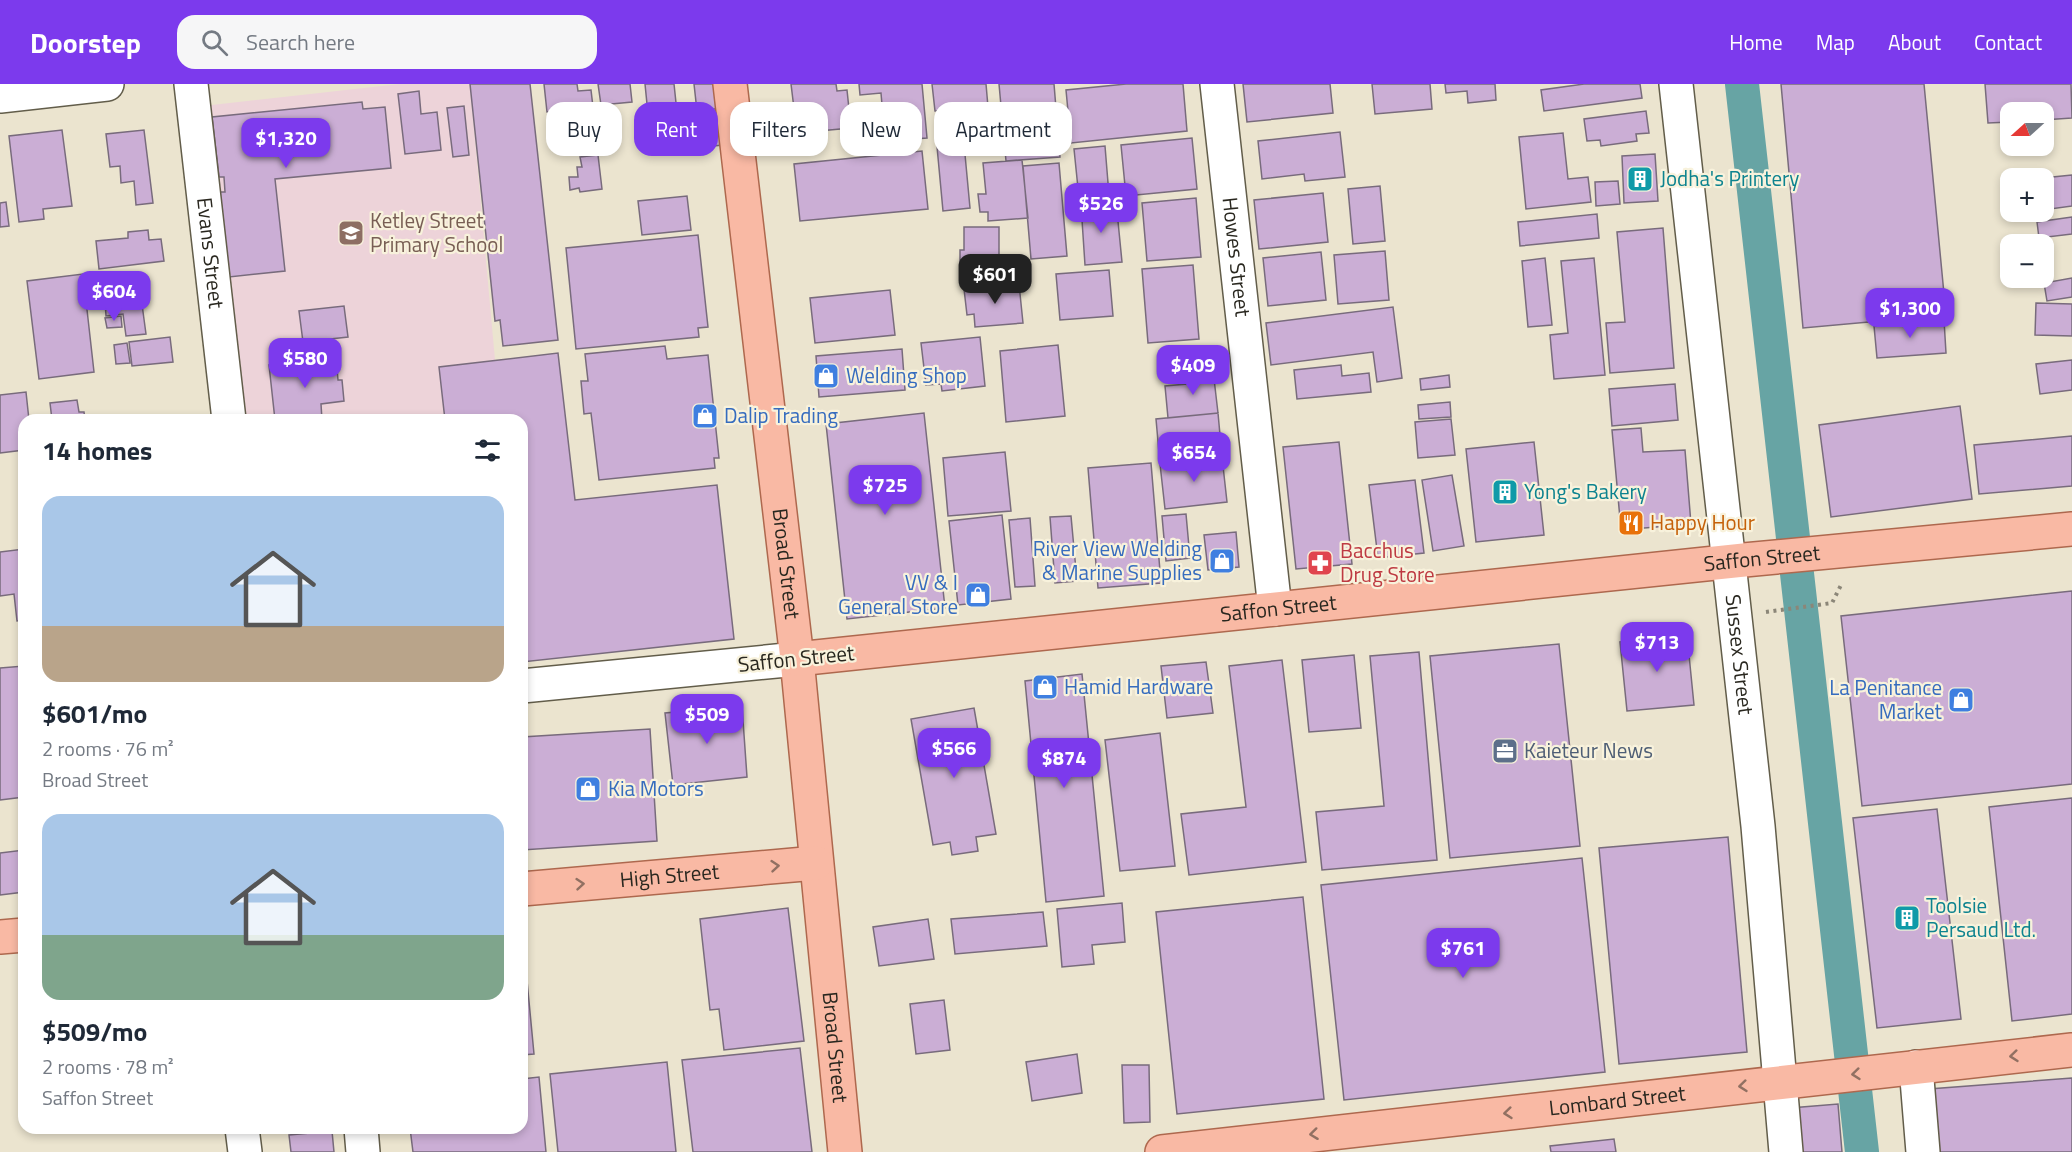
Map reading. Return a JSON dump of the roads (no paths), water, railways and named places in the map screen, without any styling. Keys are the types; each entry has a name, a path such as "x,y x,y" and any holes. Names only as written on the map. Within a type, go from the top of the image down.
{"main road":[{"name":"Broad Street","path":"730,84 797,660 845,1152"},
{"name":"Saffon Street","path":"797,660 1736,561 2072,529"},
{"name":"High Street","path":"528,888 816,863"},
{"path":"0,937 18,936"},
{"name":"Lombard Street","path":"1162,1152 2072,1050"}],"street":[{"path":"0,96 107,84"},
{"name":"Evans Street","path":"191,84 228,414"},
{"name":"Howes Street","path":"1217,84 1275,609"},
{"name":"Sussex Street","path":"1676,84 1736,561 1786,1152"},
{"name":"Saffon Street","path":"528,685 797,660"},
{"path":"1903,1069 1923,1152"},
{"path":"243,1134 245,1152"},
{"path":"362,1134 363,1152"}],"waterway":[{"path":"1742,84 1862,1152"}],"place":[{"name":"Jodha's Printery","path":"1640,179"},
{"name":"Ketley Street Primary School","path":"351,233"},
{"name":"Welding Shop","path":"826,376"},
{"name":"Dalip Trading","path":"705,416"},
{"name":"Yong's Bakery","path":"1505,492"},
{"name":"Happy Hour","path":"1631,523"},
{"name":"River View Welding & Marine Supplies","path":"1222,561"},
{"name":"Bacchus Drug Store","path":"1320,563"},
{"name":"VV & I General Store","path":"978,595"},
{"name":"Hamid Hardware","path":"1045,687"},
{"name":"La Penitance Market","path":"1961,700"},
{"name":"Kaieteur News","path":"1505,751"},
{"name":"Kia Motors","path":"588,789"},
{"name":"Toolsie Persaud Ltd.","path":"1907,918"}]}
